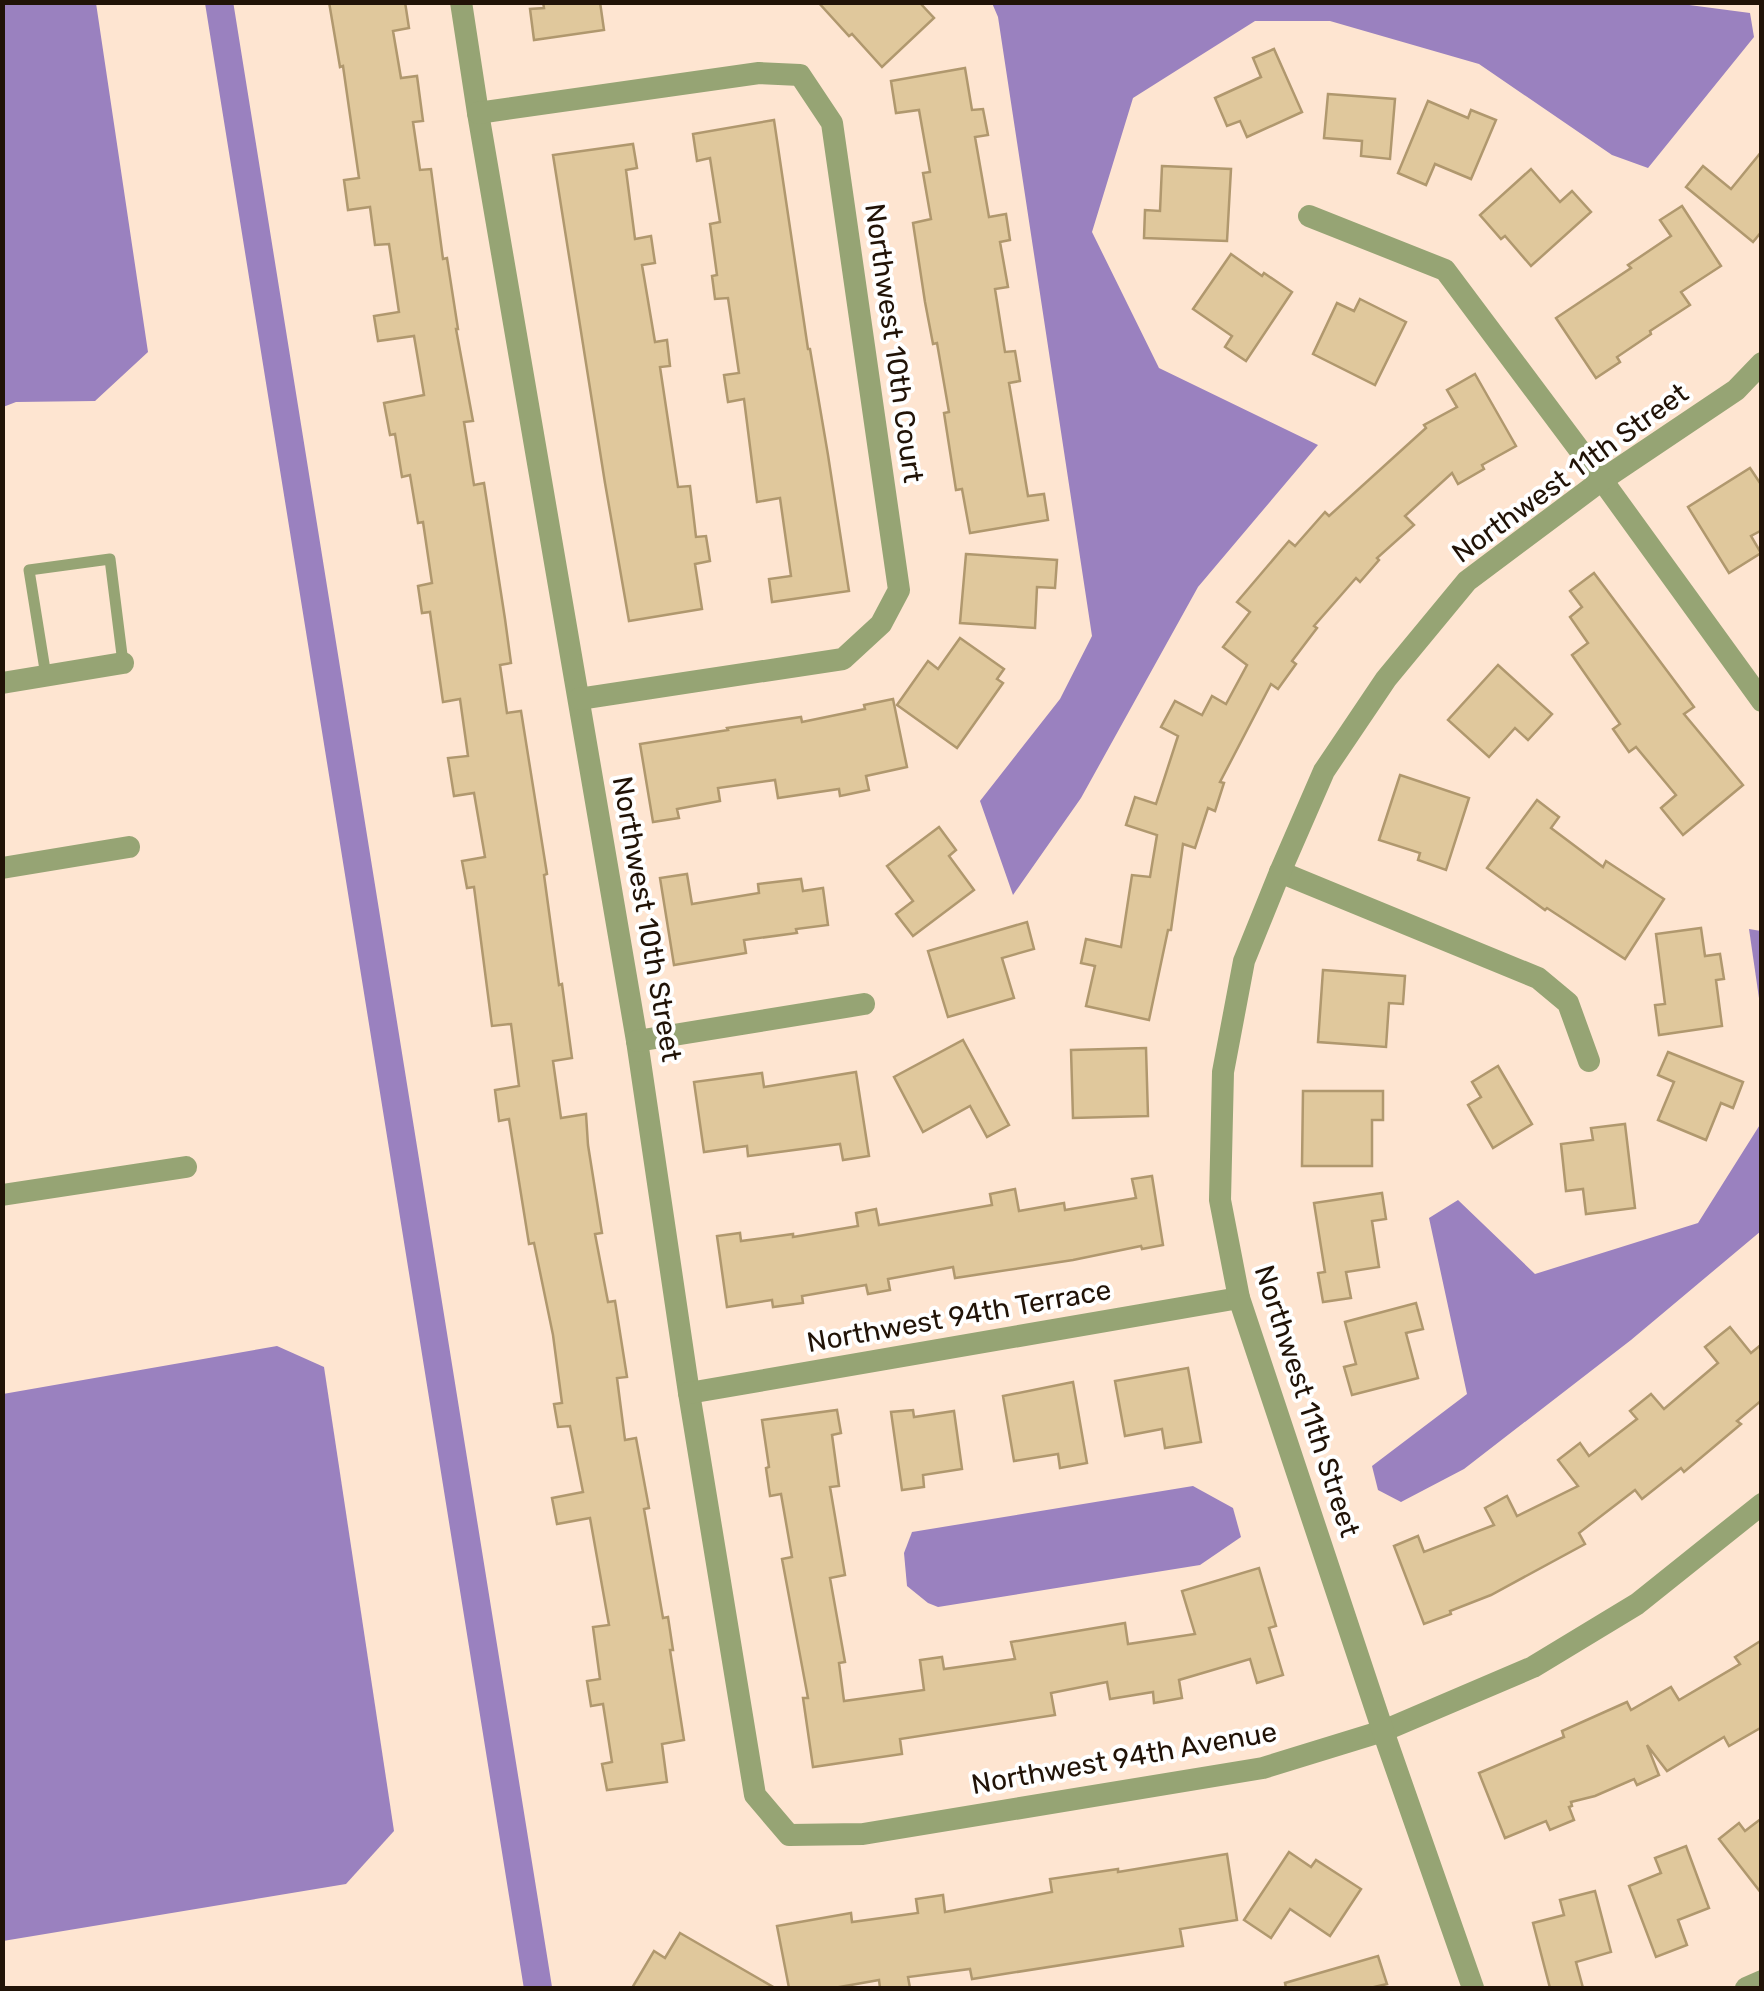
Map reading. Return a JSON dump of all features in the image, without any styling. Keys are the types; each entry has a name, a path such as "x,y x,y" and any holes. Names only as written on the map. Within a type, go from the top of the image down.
{"street":[{"name":"Northwest 10th Street","path":"461,2 638,1041 689,1393 755,1796 790,1835"},
{"name":"Northwest 10th Court","path":"478,113 759,73 800,75 832,123 899,590 881,624 843,659 579,699"},
{"path":"1309,216 1444,270 1762,701"},
{"name":"Northwest 11th Street","path":"1473,1988 1383,1732 1239,1298 1220,1200 1223,1072 1244,961 1280,872 1324,770 1386,679 1467,581 1602,480 1736,390 1762,363"},
{"path":"2,683 123,663"},
{"path":"2,868 129,848"},
{"path":"1280,872 1538,978 1568,1002 1589,1062"},
{"path":"638,1041 864,1004"},
{"path":"2,1194 186,1168"},
{"name":"Northwest 94th Terrace","path":"689,1393 1239,1298"},
{"name":"Northwest 94th Avenue","path":"790,1835 863,1834 1263,1768 1383,1732 1548,1658 1637,1604 1762,1504"},
{"path":"1746,1988 1762,1981"}],"lane":[{"path":"46,676 29,570 110,559 123,663"}],"shaded area":[{"path":"2,3 96,3 148,352 95,401 16,402 3,407"},
{"path":"992,3 1674,3 1750,13 1754,37 1648,168 1612,155 1479,64 1330,21 1255,21 1133,98 1092,232 1159,368 1318,445 1198,587 1081,798 1013,895 980,801 1060,699 1092,636 998,17"},
{"path":"1749,929 1761,931 1761,1012"},
{"path":"1761,1123 1761,1231 1631,1340 1464,1469 1401,1502 1378,1490 1372,1466 1467,1394 1429,1218 1458,1200 1535,1274 1698,1223"},
{"path":"277,1346 324,1367 394,1831 346,1884 3,1941 3,1394"},
{"path":"1193,1486 1233,1508 1241,1537 1200,1565 938,1607 907,1586 904,1553 912,1532"}],"building":[{"path":"329,2 405,2 409,28 393,31 401,78 417,76 423,121 413,122 420,170 431,169 473,421 464,422 474,485 484,483 505,619 511,663 500,665 507,713 521,711 547,874 544,875 572,1058 553,1061 561,1118 586,1114 602,1233 595,1234 608,1302 615,1301 627,1377 617,1378 625,1440 636,1438 663,1618 668,1617 673,1650 684,1740 662,1744 667,1782 607,1790 602,1764 612,1762 603,1704 591,1706 587,1681 600,1679 593,1627 609,1625 590,1518 557,1524 552,1498 583,1492 570,1426 558,1427 554,1404 562,1403 553,1335 534,1243 529,1244 509,1119 499,1121 495,1090 519,1086 511,1024 492,1026 474,887 467,888 462,861 485,857 474,793 454,796 448,758 468,756 460,699 443,702 430,612 422,613 418,586 432,583 423,522 418,523 410,475 402,477 395,434 390,435 384,403 424,395 414,336 378,341 374,316 399,312 389,244 375,245 370,207 348,210 344,180 359,178 343,66 340,67"},
{"path":"543,2 600,2 604,30 534,40 530,9 544,8"},
{"path":"818,2 919,2 934,18 882,67"},
{"path":"1274,49 1302,112 1247,137 1240,121 1227,126 1215,98 1261,77 1253,58"},
{"path":"965,68 972,110 983,109 988,135 975,137 989,217 1006,214 1010,240 1000,242 1008,287 995,289 1005,352 1015,351 1020,381 1009,383 1028,496 1044,494 1048,520 970,533 962,489 956,490 944,413 949,412 913,223 931,219 923,173 930,172 919,110 896,113 891,81"},
{"path":"1328,94 1395,99 1390,159 1361,156 1362,141 1324,138"},
{"path":"1428,101 1468,118 1471,110 1496,120 1471,179 1435,164 1426,185 1398,173"},
{"path":"774,120 849,591 772,602 769,579 791,576 780,498 757,502 744,399 728,402 724,375 739,373 728,298 715,299 712,276 717,275 710,224 720,222 710,158 697,161 693,134"},
{"path":"633,144 637,168 626,170 635,239 651,236 655,263 642,265 655,342 667,340 670,366 660,367 678,487 690,486 696,537 706,536 710,561 695,564 702,609 629,621 553,155"},
{"path":"1762,151 1762,231 1753,242 1686,187 1703,166 1731,189"},
{"path":"1162,166 1231,169 1227,241 1144,238 1145,210 1160,211"},
{"path":"1531,169 1560,202 1572,191 1591,212 1531,266 1480,215"},
{"path":"1682,206 1721,266 1681,292 1690,305 1650,331 1617,357 1620,362 1596,378 1556,318 1671,236 1660,220"},
{"path":"1231,254 1292,292 1246,361 1225,347 1232,336 1193,309"},
{"path":"1360,299 1406,322 1375,385 1313,354 1337,303 1354,311"},
{"path":"1475,374 1516,446 1458,484 1452,473 1405,516 1414,525 1377,558 1360,582 1356,578 1314,626 1317,628 1292,661 1296,664 1278,689 1271,684 1220,782 1224,783 1215,811 1208,808 1195,848 1183,844 1171,930 1149,1020 1086,1006 1095,966 1081,963 1086,939 1121,947 1132,875 1150,877 1157,835 1126,825 1135,797 1156,804 1178,736 1161,727 1175,701 1202,715 1212,696 1226,704 1247,665 1223,647 1250,612 1237,602 1289,541 1295,546 1325,512 1329,516 1426,428 1424,425 1457,407 1447,390"},
{"path":"1750,468 1762,486 1762,530 1751,536 1761,553 1729,573 1688,507"},
{"path":"966,554 1057,560 1055,588 1037,587 1035,628 960,623"},
{"path":"1594,573 1694,707 1684,714 1743,785 1683,835 1661,808 1676,795 1636,747 1629,752 1613,729 1620,724 1572,655 1588,643 1570,617 1582,607 1570,591"},
{"path":"960,638 1004,669 997,679 1003,683 957,748 897,705 928,661 938,669"},
{"path":"1498,665 1552,714 1528,740 1515,728 1489,757 1448,720"},
{"path":"893,699 907,767 866,776 869,790 840,796 839,789 778,798 775,780 718,788 720,801 677,809 679,818 653,822 640,744 801,717 802,722"},
{"path":"1400,775 1469,798 1446,870 1418,860 1420,853 1379,840"},
{"path":"1537,800 1559,817 1551,828 1603,867 1606,861 1664,899 1625,959 1545,910 1487,868"},
{"path":"939,827 956,850 949,856 974,890 913,936 896,914 913,901 887,866"},
{"path":"687,874 692,904 759,893 758,884 801,879 803,891 823,888 828,925 744,940 746,953 674,965 660,878"},
{"path":"1027,922 1034,949 1002,958 1014,998 948,1017 928,951"},
{"path":"1701,928 1705,956 1720,954 1724,979 1716,980 1722,1026 1659,1035 1655,1005 1665,1004 1656,934"},
{"path":"1323,970 1405,976 1403,1004 1389,1003 1386,1047 1318,1042"},
{"path":"963,1040 1009,1125 987,1137 970,1106 923,1132 894,1077"},
{"path":"1146,1048 1148,1116 1073,1118 1071,1050"},
{"path":"1668,1052 1743,1082 1733,1108 1721,1103 1706,1140 1658,1120 1674,1082 1658,1075"},
{"path":"1498,1066 1532,1124 1493,1148 1468,1105 1481,1097 1472,1082"},
{"path":"856,1072 869,1156 843,1160 840,1144 748,1156 747,1146 704,1152 694,1082 762,1073 764,1087"},
{"path":"1303,1091 1383,1091 1383,1120 1372,1120 1372,1166 1302,1166"},
{"path":"1625,1124 1635,1208 1586,1214 1583,1189 1566,1191 1561,1144 1593,1140 1591,1128"},
{"path":"1152,1176 1163,1245 955,1278 953,1267 888,1279 890,1290 868,1294 866,1285 802,1296 803,1303 773,1307 772,1300 727,1307 717,1236 740,1233 741,1241 858,1226 856,1213 876,1209 879,1225 992,1205 990,1194 1015,1189 1019,1211 1064,1203 1065,1210 1136,1198 1132,1179"},
{"path":"1382,1193 1386,1219 1372,1221 1379,1267 1346,1272 1351,1298 1323,1302 1318,1273 1325,1272 1314,1203"},
{"path":"1416,1303 1423,1329 1406,1333 1418,1378 1352,1395 1344,1367 1356,1364 1345,1322"},
{"path":"1730,1327 1751,1353 1762,1344 1762,1400 1737,1421 1741,1424 1684,1472 1681,1468 1642,1499 1635,1490 1579,1533 1585,1544 1491,1595 1424,1624 1394,1546 1418,1536 1424,1552 1494,1525 1485,1508 1507,1496 1517,1516 1578,1486 1558,1460 1580,1443 1589,1456 1637,1419 1630,1411 1651,1394 1664,1409 1718,1363 1705,1347"},
{"path":"1188,1368 1201,1442 1165,1448 1162,1429 1125,1436 1115,1381"},
{"path":"1073,1382 1087,1463 1060,1468 1058,1454 1014,1461 1003,1396"},
{"path":"837,1410 841,1433 832,1435 839,1486 830,1487 845,1575 830,1578 845,1662 839,1663 844,1701 924,1690 920,1660 942,1657 944,1669 1015,1659 1011,1642 1125,1623 1128,1644 1195,1634 1182,1591 1259,1568 1276,1626 1269,1628 1283,1675 1257,1683 1250,1659 1179,1680 1182,1698 1154,1703 1153,1692 1110,1699 1107,1682 1051,1693 1055,1715 900,1739 902,1754 813,1767 803,1698 808,1698 782,1559 792,1557 781,1494 770,1496 762,1420"},
{"path":"913,1410 914,1417 954,1411 962,1469 923,1475 924,1487 902,1490 891,1412"},
{"path":"1762,1640 1762,1727 1729,1746 1724,1737 1667,1771 1647,1745 1659,1775 1637,1785 1634,1779 1571,1802 1574,1820 1550,1830 1546,1821 1505,1838 1479,1773 1564,1737 1562,1731 1627,1702 1631,1710 1671,1687 1679,1700 1740,1664 1735,1657"},
{"path":"1762,1818 1762,1894 1719,1839 1739,1823 1745,1831"},
{"path":"1686,1846 1709,1908 1678,1920 1687,1945 1656,1957 1629,1886 1661,1873 1655,1858"},
{"path":"1289,1852 1311,1867 1316,1860 1361,1889 1330,1936 1290,1909 1271,1938 1244,1920"},
{"path":"1227,1854 1237,1920 1180,1929 1183,1946 972,1979 970,1969 908,1977 910,1988 880,1988 879,1980 834,1988 789,1988 777,1926 851,1913 852,1922 918,1913 916,1899 943,1895 945,1912 1052,1892 1050,1879"},
{"path":"1595,1891 1611,1952 1576,1962 1583,1988 1550,1988 1533,1923 1564,1915 1560,1900"},
{"path":"680,1933 775,1988 632,1988 654,1951 665,1958"},
{"path":"1378,1956 1387,1984 1370,1988 1286,1988 1285,1983"}],"waterway":[{"path":"219,2 538,1988"}]}
